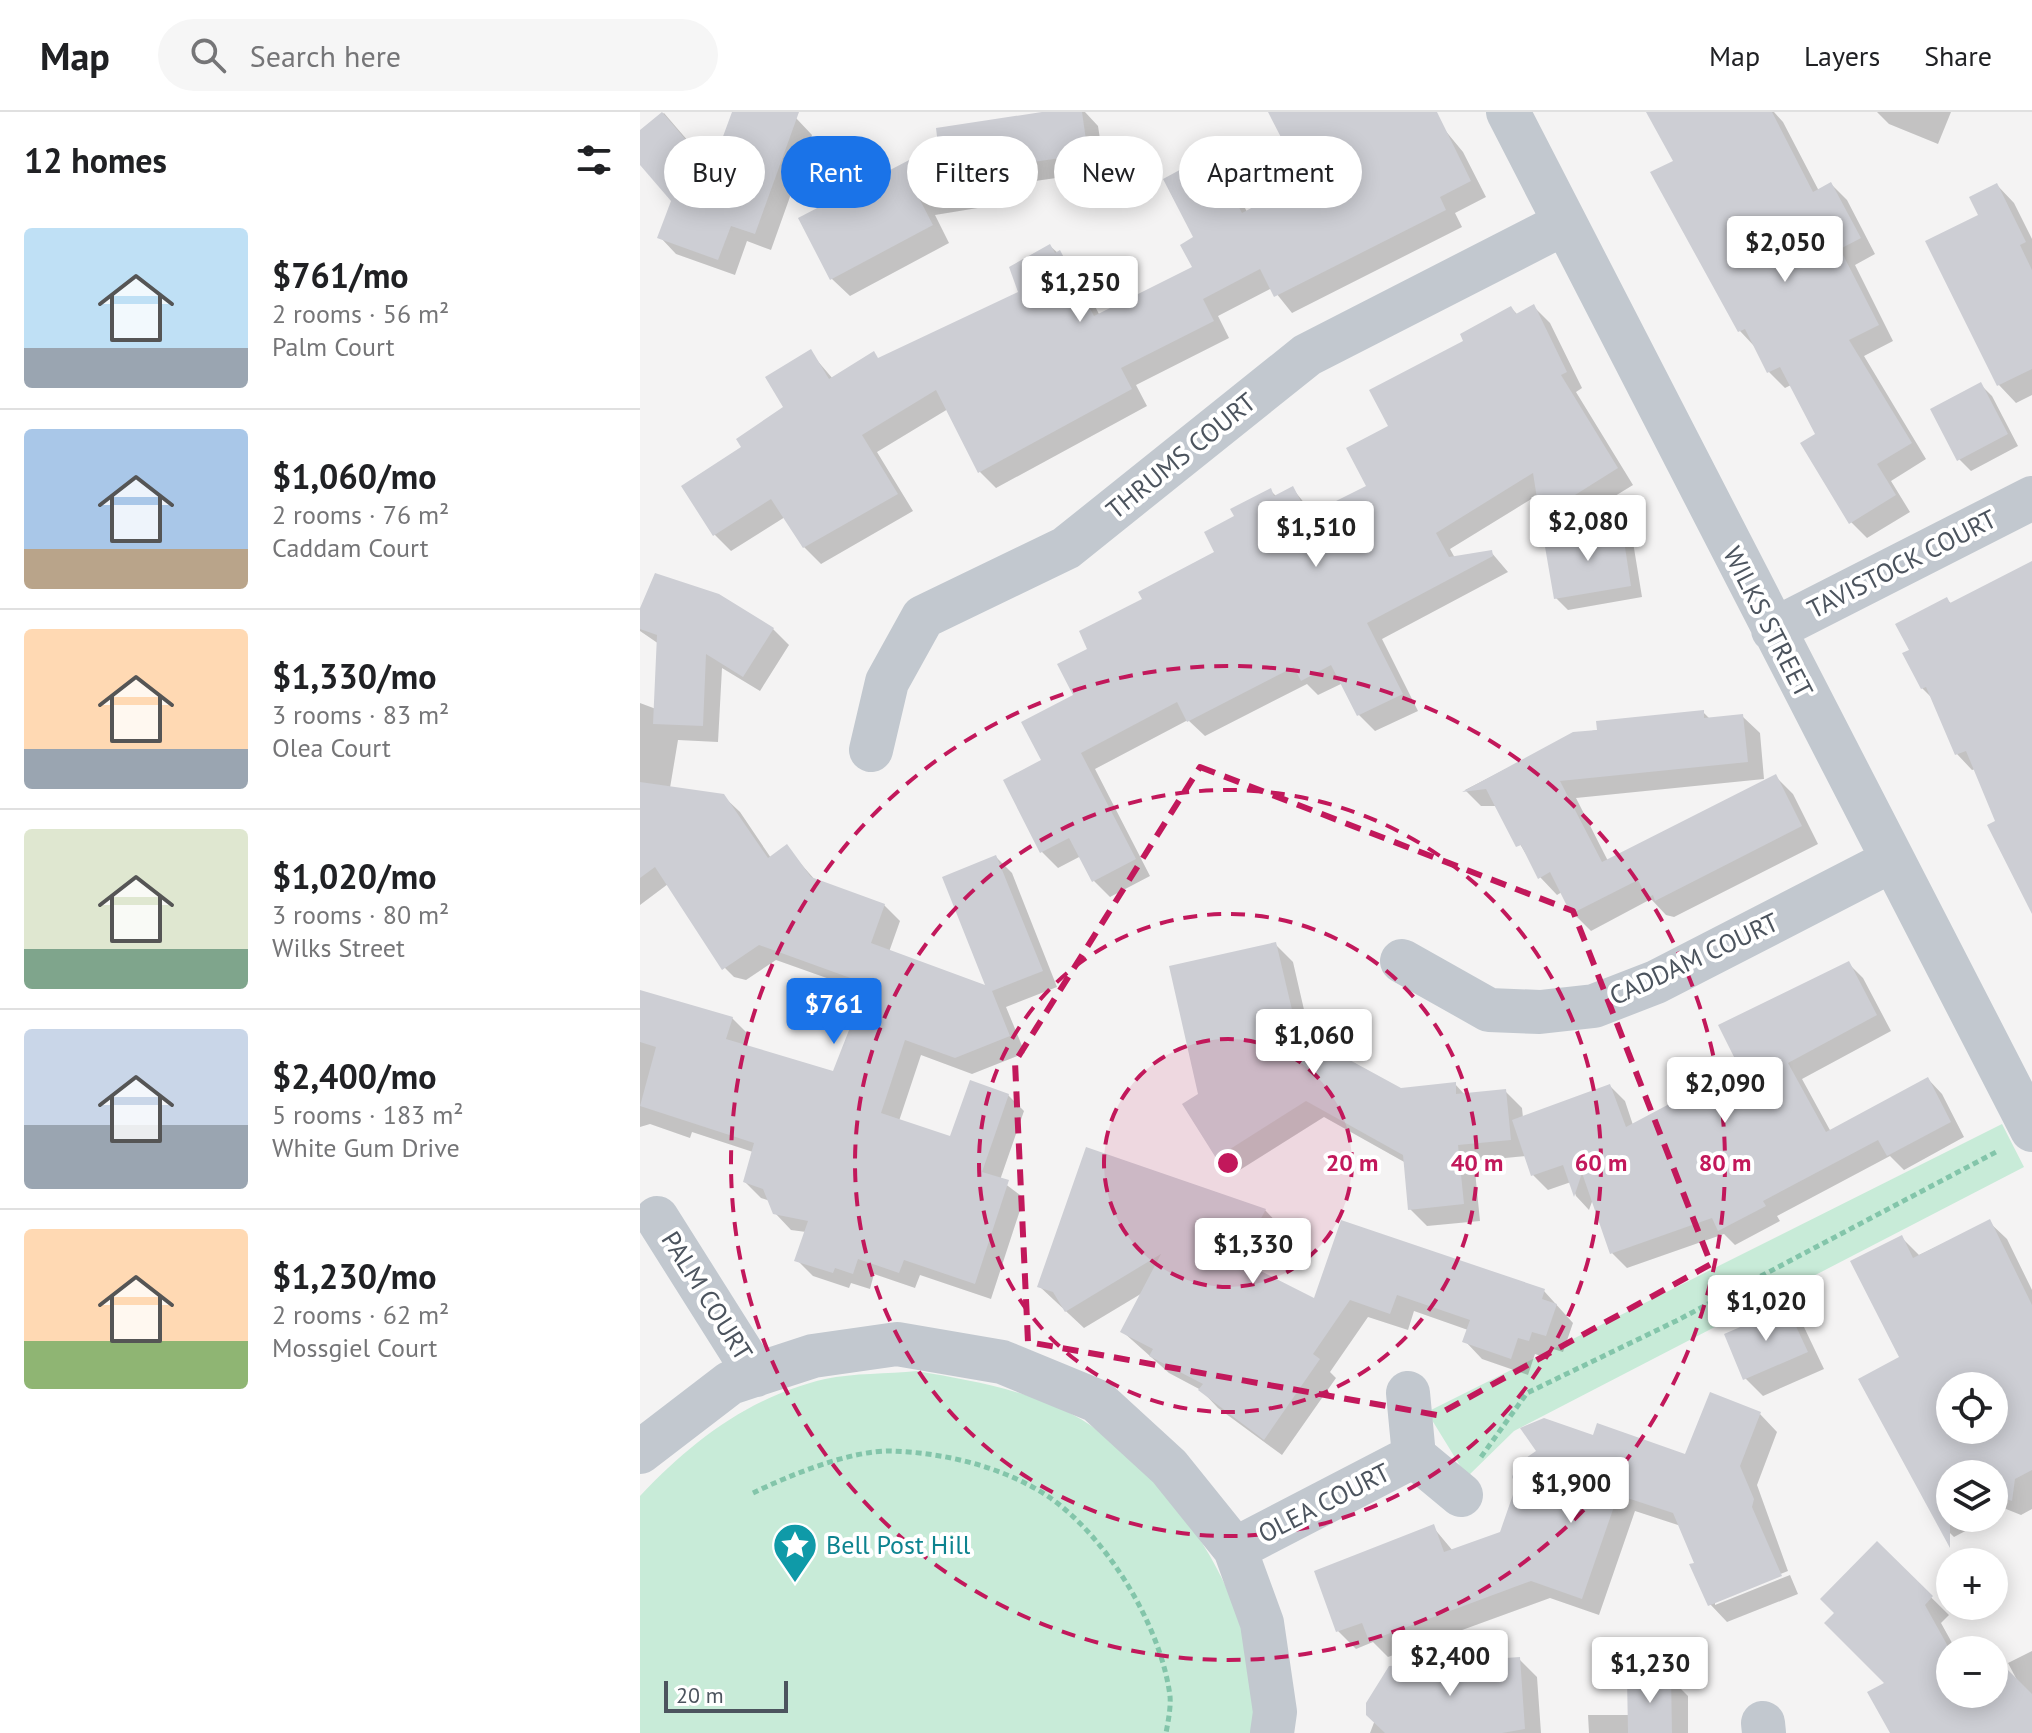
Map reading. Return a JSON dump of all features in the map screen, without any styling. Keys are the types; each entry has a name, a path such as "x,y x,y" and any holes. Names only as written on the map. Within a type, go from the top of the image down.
{"street":[{"name":"WILKS STREET","path":"1508,112 1891,861 2022,1128"},
{"name":"THRUMS COURT","path":"871,750 887,682 923,617 1066,548 1307,355 1565,223"},
{"name":"TAVISTOCK COURT","path":"1773,630 2032,498"},
{"name":"CADDAM COURT","path":"1402,961 1489,1010 1540,1012 1594,1006 1656,982 1891,861"},
{"name":"PALM COURT","path":"657,1218 756,1375"},
{"path":"640,1452 730,1383 813,1356 897,1344 1002,1362 1097,1401 1169,1467 1235,1549 1262,1623 1275,1712 1272,1733"},
{"name":"OLEA COURT","path":"1408,1393 1414,1456"},
{"name":"OLEA COURT","path":"1235,1549 1414,1456 1470,1478"}],"path":[{"path":"1470,1478 1527,1393 1676,1321 2022,1128"},
{"path":"753,1493 803,1468 889,1451 977,1462 1049,1497 1101,1544 1145,1615 1170,1697 1166,1733"}],"highlighted area":[{"path":"1200,767 1573,911 1711,1264 1437,1415 1028,1342 1015,1062"}],"green space":[{"path":"2002,1124 2024,1167 1514,1431 1467,1477 1427,1412"},
{"path":"917,1371 1006,1389 1050,1404 1090,1425 1124,1451 1156,1483 1186,1519 1212,1559 1232,1601 1247,1645 1254,1689 1252,1733 640,1733 640,1496 701,1440 771,1397 825,1379"}],"building":[{"path":"662,112 683,136 664,136 664,193 640,165 640,130"},
{"path":"732,112 799,112 790,136 781,136 781,162 765,206 765,136 723,136"},
{"path":"1042,112 1082,112 1085,136 1054,136 1054,159 1038,161 1038,136 937,136 936,128"},
{"path":"1268,112 1437,112 1471,181 1440,197 1446,210 1274,297 1260,269 1203,299 1214,321 1121,368 1132,389 978,473 936,390 862,435 898,494 803,548 771,499 713,536 681,486 741,447 736,439 783,407 765,377 811,349 829,379 874,351 878,358 1018,292 1009,267 1050,244 1055,253 1060,250 1094,316 1192,267 1180,245 1193,237 1163,179 1179,170 1179,208 1239,208 1242,213 1251,208 1362,208 1362,136 1280,136"},
{"path":"1646,112 1772,112 1813,192 1831,182 1861,238 1840,249 1879,325 1849,340 1912,443 1877,464 1896,495 1849,524 1800,443 1815,434 1780,367 1767,373 1745,329 1738,332 1650,172 1673,161"},
{"path":"907,161 907,208 924,208 933,225 830,280 798,218 817,208 891,208 891,170"},
{"path":"1997,183 2026,242 2020,245 2032,270 2032,369 1997,386 1925,241 1978,215 1969,197"},
{"path":"668,208 764,208 755,234 731,226 718,260 657,238"},
{"path":"1534,304 1567,372 1561,375 1618,468 1540,517 1533,473 1436,533 1449,557 1492,550 1493,556 1367,623 1403,694 1357,716 1331,665 1301,681 1294,667 1187,722 1177,702 1081,753 1136,859 1092,882 1069,838 1040,853 1003,780 1041,760 1021,722 1073,695 1057,664 1087,649 1079,631 1142,599 1138,592 1214,552 1204,532 1234,516 1230,509 1271,488 1274,496 1293,486 1308,515 1366,486 1346,448 1388,426 1369,390 1463,341 1460,334 1511,306 1516,314"},
{"path":"1981,382 2008,434 1957,461 1930,409"},
{"path":"1622,528 1631,586 1554,599 1544,541"},
{"path":"2032,561 2032,914 1987,825 1995,821 1966,751 1955,755 1926,687 1921,689 1902,653 1909,650 1895,624 1947,597 1950,603"},
{"path":"655,573 719,594 774,628 743,677 706,654 703,726 653,724 657,635 640,629 640,608"},
{"path":"1704,710 1704,718 1743,714 1748,762 1560,781 1602,862 1776,774 1802,826 1655,901 1653,895 1647,898 1638,880 1571,914 1550,872 1538,879 1521,845 1516,847 1486,789 1462,792 1573,732 1597,730 1596,721"},
{"path":"640,782 724,794 768,858 787,844 811,877 885,904 871,943 985,985 942,877 996,855 1043,971 992,991 1010,1036 955,1058 905,1040 881,1113 950,1136 970,1080 1009,1094 982,1172 1009,1180 975,1284 904,1260 899,1273 858,1259 853,1274 835,1268 833,1273 794,1261 808,1221 773,1214 763,1189 743,1182 754,1143 640,1106 656,1047 640,1042 640,990 733,1017 726,1039 833,1071 867,984 759,945 722,970 655,867 640,878"},
{"path":"1276,942 1297,1031 1310,1023 1324,1046 1401,1088 1456,1082 1456,1094 1506,1089 1511,1140 1458,1145 1464,1204 1408,1210 1403,1155 1306,1101 1216,1158 1182,1104 1198,1094 1169,966"},
{"path":"1849,961 1877,1015 1788,1063 1826,1132 1928,1077 1951,1122 1887,1156 1878,1140 1763,1201 1766,1206 1718,1231 1712,1218 1610,1254 1582,1173 1574,1197 1563,1165 1531,1176 1512,1120 1610,1084 1626,1127 1739,1067 1718,1025"},
{"path":"1086,1147 1266,1209 1239,1260 1314,1298 1341,1220 1545,1289 1542,1299 1557,1304 1546,1336 1532,1332 1529,1341 1518,1338 1511,1359 1462,1342 1470,1320 1397,1295 1390,1314 1350,1300 1313,1354 1320,1359 1264,1440 1198,1390 1203,1384 1149,1356 1153,1349 1120,1332 1161,1254 1065,1312 1053,1292 1037,1287"},
{"path":"1990,1219 2032,1305 2032,1470 2015,1479 2012,1501 2008,1500 2008,1460 1936,1460 1936,1522 1858,1379 1899,1357 1850,1261 1902,1235 1913,1258"},
{"path":"1787,1307 1808,1352 1743,1380 1724,1334"},
{"path":"1710,1392 1761,1412 1740,1466 1754,1499 1752,1507 1782,1576 1708,1606 1689,1564 1694,1563 1673,1513 1618,1495 1582,1599 1531,1581 1369,1641 1362,1623 1336,1632 1314,1571 1434,1524 1444,1552 1500,1532 1516,1486 1512,1477 1517,1464 1536,1451 1520,1428 1544,1418 1593,1435 1597,1423 1685,1454"},
{"path":"1941,1532 1950,1532 1950,1548"},
{"path":"1877,1541 1933,1596 1925,1605 1942,1636 1936,1636 1936,1708 2008,1708 2008,1670 2032,1694 2032,1733 1890,1733 1867,1692 1884,1683 1824,1623 1834,1613 1820,1599"},
{"path":"1520,1657 1525,1729 1502,1733 1385,1733 1366,1715 1366,1703 1389,1666"},
{"path":"1671,1676 1672,1733 1628,1733 1627,1677"}],"place":[{"name":"Bell Post Hill","path":"795,1584"}]}
